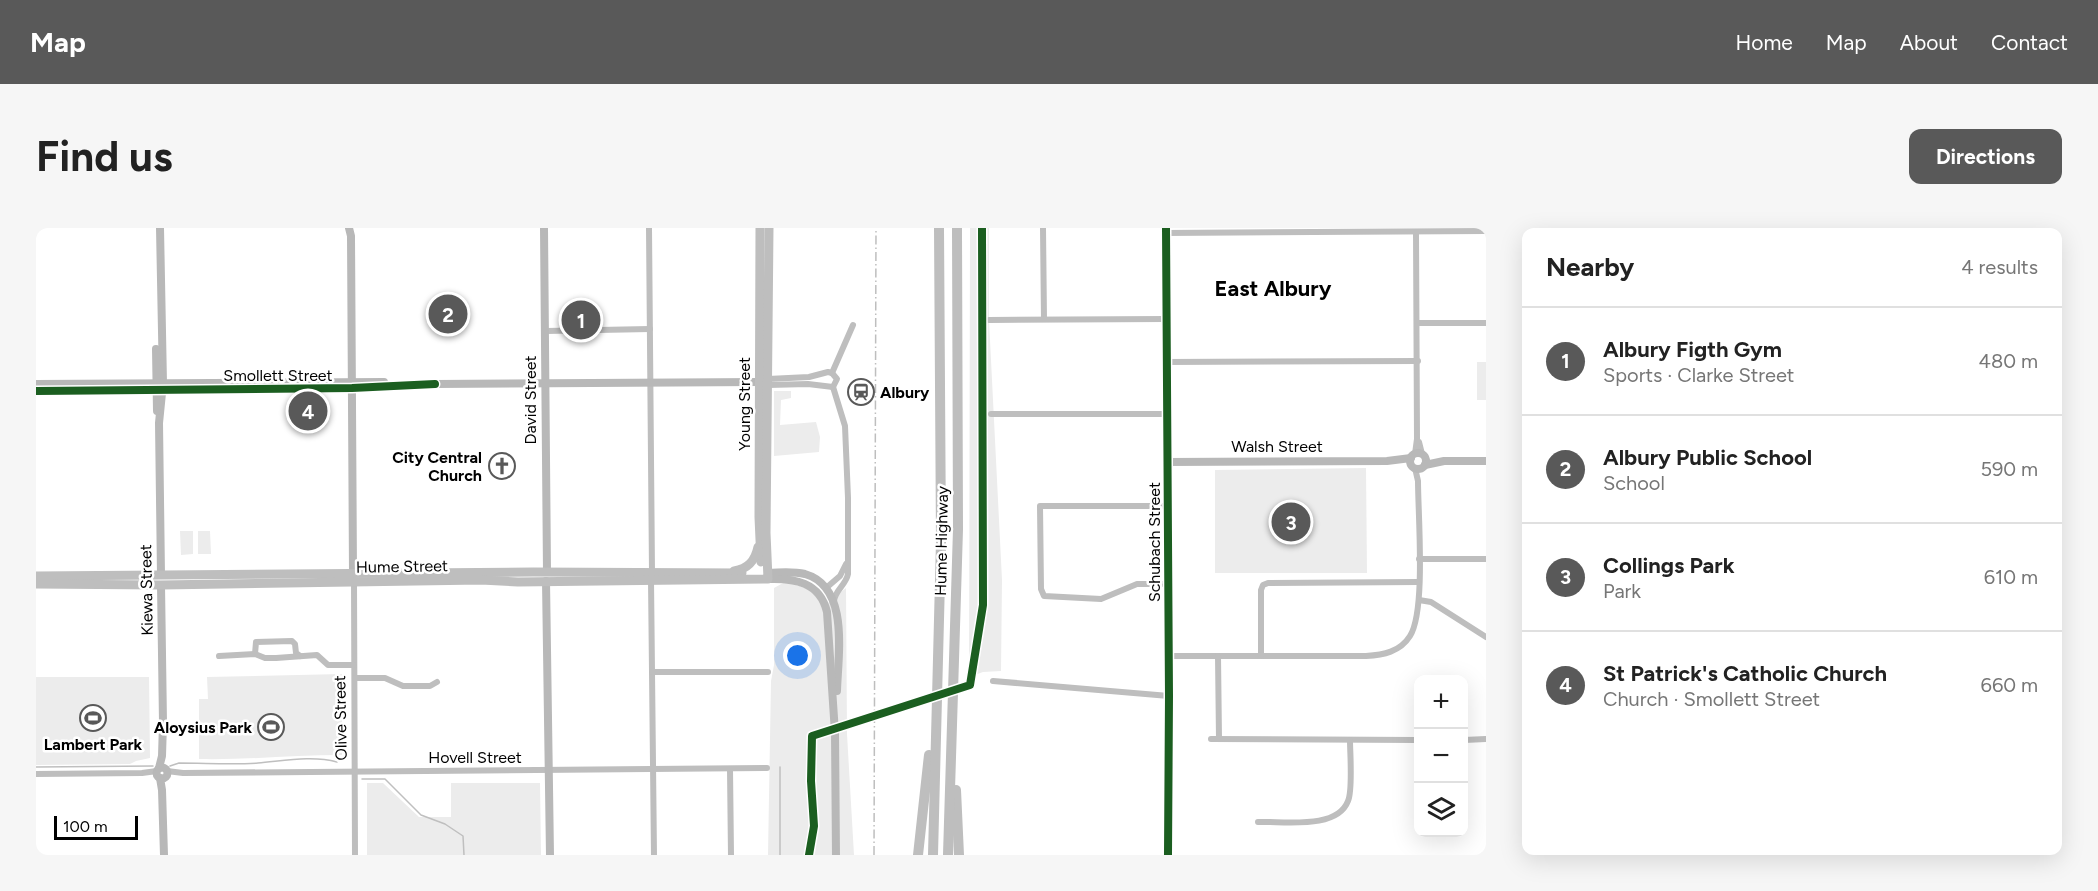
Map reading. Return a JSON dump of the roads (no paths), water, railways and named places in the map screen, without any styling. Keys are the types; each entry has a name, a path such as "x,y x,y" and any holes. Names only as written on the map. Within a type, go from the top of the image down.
{"highway":[{"name":"Hume Highway","path":"933,855 940,578 939,228"},
{"name":"Hume Highway","path":"948,855 958,518 957,228"},
{"path":"918,855 931,737 940,578"},
{"path":"953,652 956,678 955,771 959,855"}],"main road":[{"name":"Young Street","path":"760,228 765,382 765,576"},
{"name":"Young Street","path":"765,576 759,542 768,228"},
{"path":"726,573 747,567 756,556 759,542"},
{"name":"Hume Street","path":"651,576 726,573 765,576"},
{"name":"Hume Street","path":"36,576 161,580"},
{"name":"Hume Street","path":"36,584 161,580 765,576"}],"street":[{"name":"David Street","path":"544,228 550,855"},
{"path":"649,228 654,855"},
{"path":"1043,228 1044,319"},
{"name":"Olive Street","path":"352,231 356,855"},
{"path":"1166,231 1486,231"},
{"name":"Schubach Street","path":"1166,231 1168,855"},
{"path":"1169,656 1366,656 1396,650 1409,637 1417,618 1419,600 1416,232"},
{"name":"Kiewa Street","path":"157,233 164,855"},
{"path":"989,320 1166,319"},
{"path":"1417,323 1486,323"},
{"path":"832,373 853,325"},
{"path":"546,331 650,329"},
{"path":"1166,362 1418,361"},
{"path":"765,382 809,377 828,372 837,379 832,387"},
{"path":"823,374 821,382 823,386"},
{"path":"765,382 832,387"},
{"name":"Smollett Street","path":"38,387 765,382"},
{"path":"832,387 845,426 848,498 847,579 835,596 838,643 835,733 836,855"},
{"path":"991,414 1166,414"},
{"name":"Walsh Street","path":"1167,462 1486,461"},
{"path":"1167,506 1039,505 1040,586 1041,596 1101,599 1137,584 1168,584"},
{"path":"1419,559 1486,559"},
{"path":"830,653 832,617 826,588 840,576 847,560"},
{"path":"765,576 803,573 816,579 832,597 836,610"},
{"path":"765,576 800,581 810,586 820,596 827,612 835,733"},
{"path":"1261,656 1261,590 1263,585 1268,583 1419,582"},
{"path":"1419,600 1431,602 1486,637"},
{"path":"255,654 256,642 290,641 294,643 296,652 300,656"},
{"path":"219,656 255,654 265,658 319,656 328,665 354,665"},
{"path":"1218,656 1219,739"},
{"path":"652,672 768,672"},
{"path":"355,678 385,678 403,686 430,686 437,682"},
{"path":"993,681 1169,696"},
{"path":"1211,739 1414,740"},
{"path":"1258,822 1328,820 1339,813 1349,799 1350,740"},
{"path":"1468,740 1486,740"},
{"name":"Hovell Street","path":"36,774 767,768"},
{"path":"730,769 731,855"}],"waterway":[{"path":"170,766 179,763 248,764 308,759 337,762"},
{"path":"36,767 153,766"},
{"path":"780,767 780,855"},
{"path":"362,779 385,779 421,815 445,824 463,836 464,855"}],"railway":[{"path":"874,855 876,228"}],"place":[{"name":"Albury Public School","path":"448,314"},
{"name":"Albury Figth Gym","path":"581,320"},
{"name":"Albury","path":"861,392"},
{"name":"St Patrick's Catholic Church","path":"308,411"},
{"name":"City Central Church","path":"502,466"},
{"name":"Collings Park","path":"1291,522"},
{"name":"Lambert Park","path":"93,718"},
{"name":"Aloysius Park","path":"271,727"}],"district":[{"name":"East Albury","path":"1273,288"}]}
